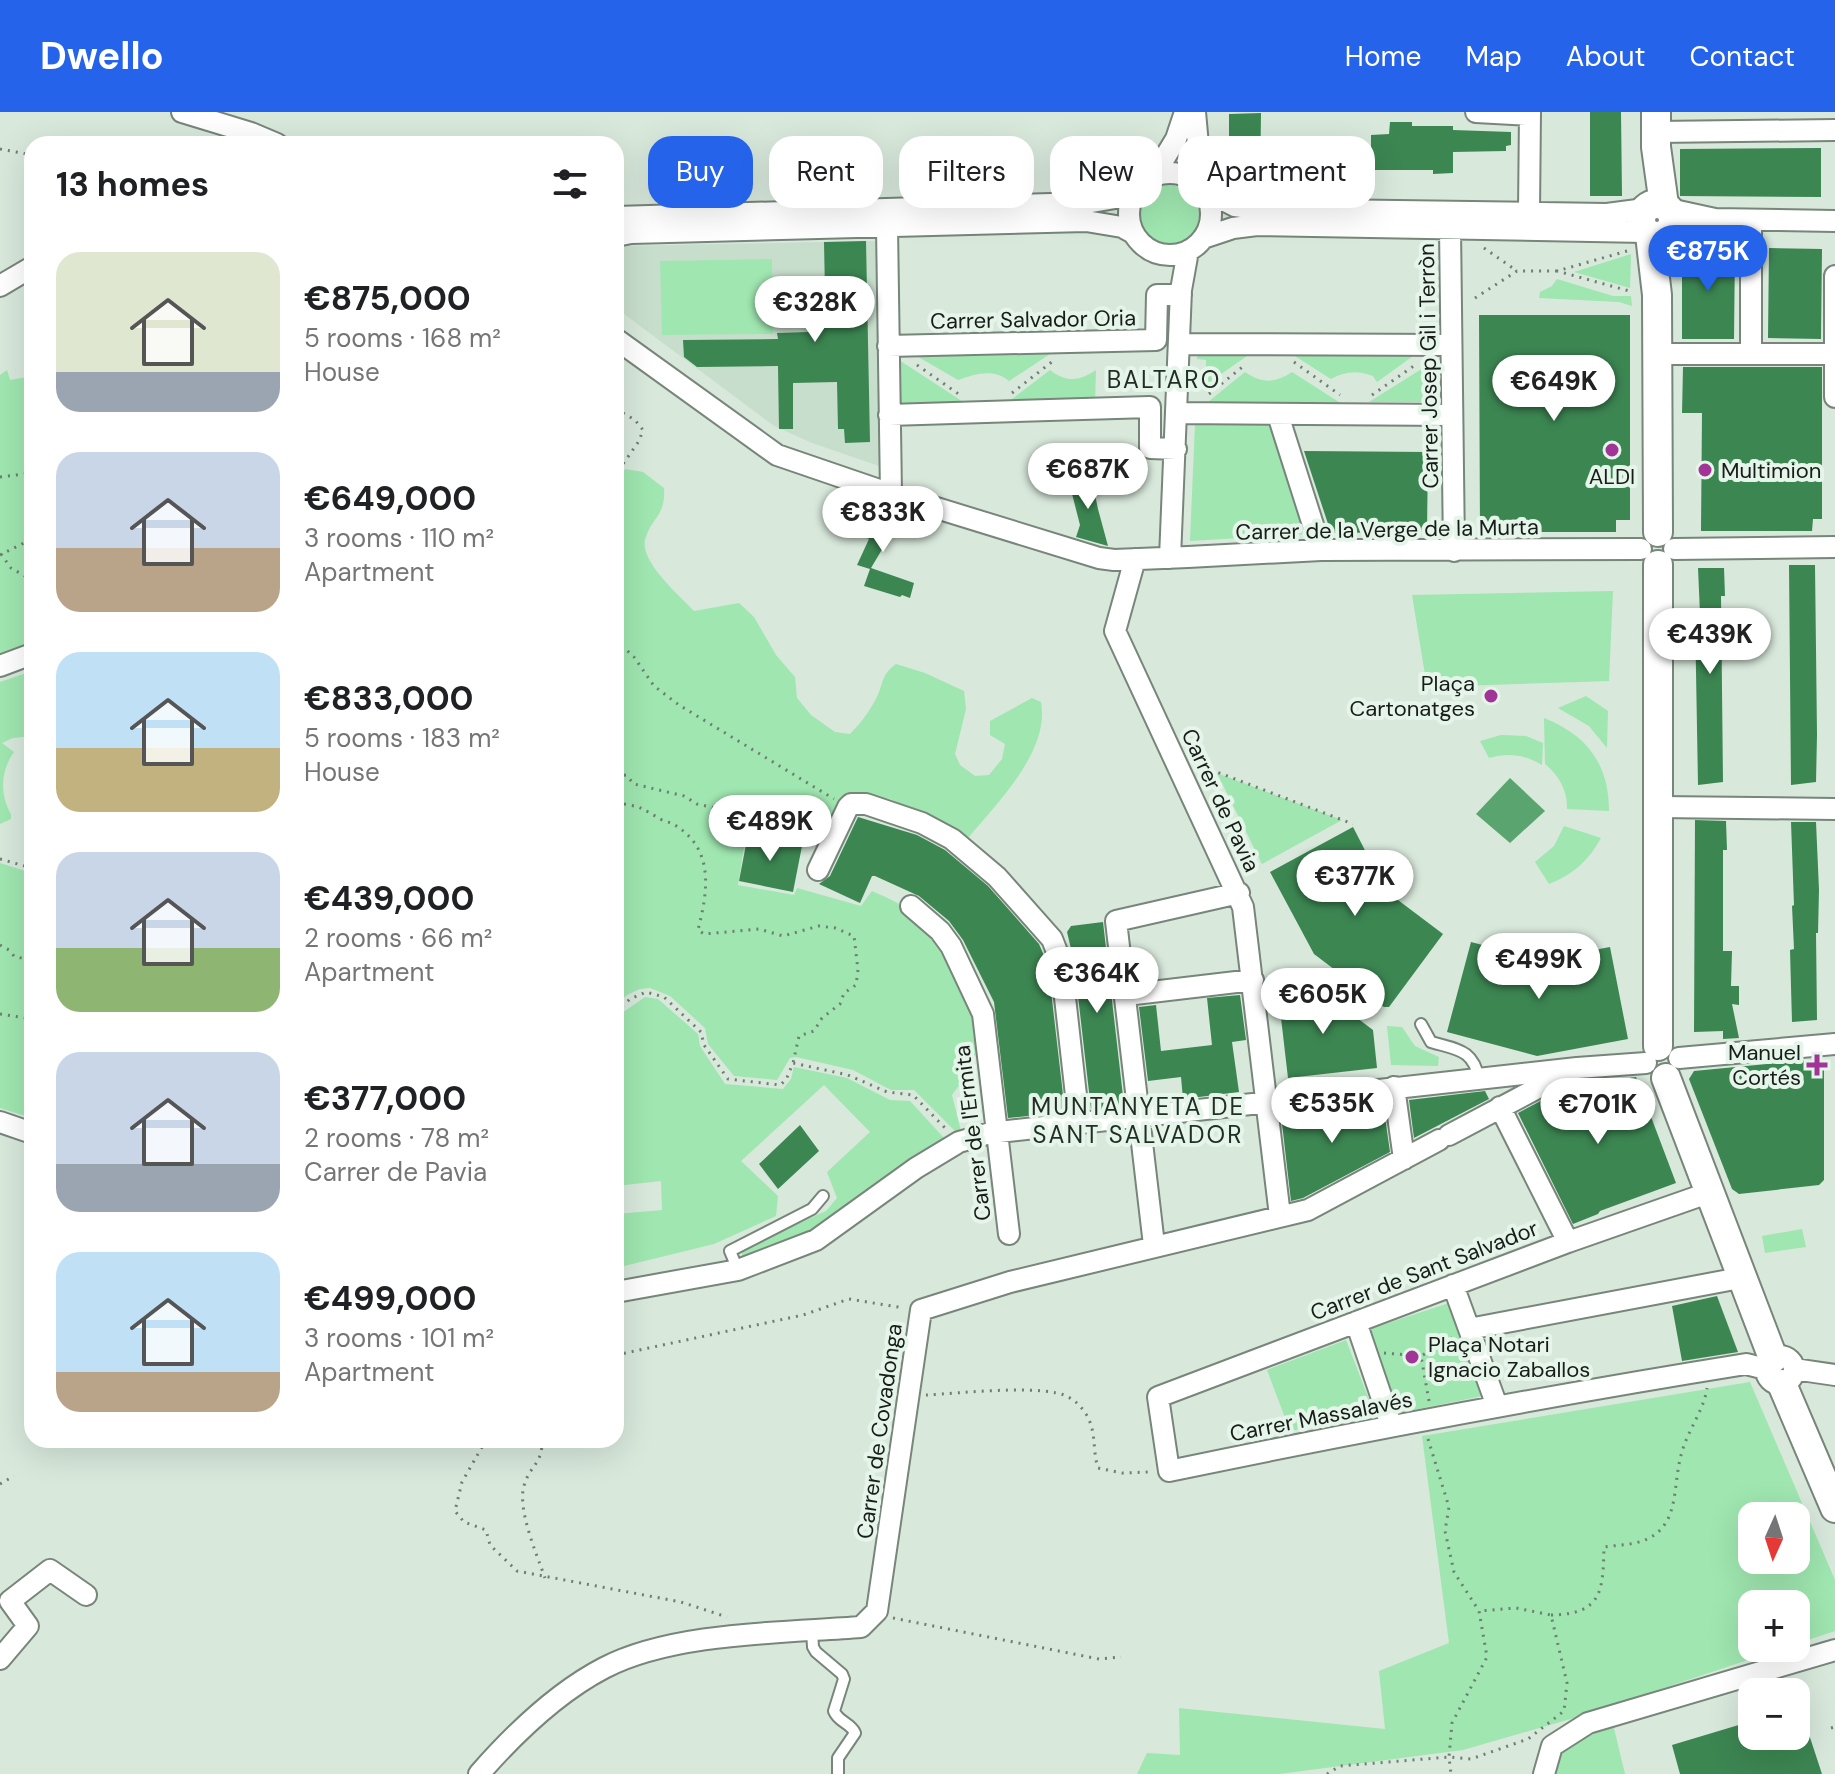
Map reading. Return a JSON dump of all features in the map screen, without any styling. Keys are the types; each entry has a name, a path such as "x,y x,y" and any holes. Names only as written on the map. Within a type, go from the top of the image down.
{"street":[{"path":"182,112 258,136"},
{"path":"1476,112 1530,114 1529,212"},
{"path":"1162,165 1192,113"},
{"path":"1192,113 1195,136"},
{"path":"1835,130 1656,130 1655,223 1646,294 1657,354 1662,1062 1740,1278 1835,1508"},
{"path":"624,217 1050,204"},
{"path":"1130,208 1133,233"},
{"path":"1170,558 1181,293 1195,245 1209,227 1210,208"},
{"path":"1250,208 1607,214 1655,223"},
{"path":"624,234 1086,221 1122,227 1133,233 1145,247 1175,255 1233,228 1257,225 1450,228 1715,219 1835,221"},
{"path":"1751,220 1751,353"},
{"path":"887,227 891,494"},
{"name":"Carrer Josep Gil i Terròn","path":"1450,228 1441,345 1452,415 1454,551"},
{"path":"1162,254 1181,293"},
{"path":"0,286 24,272"},
{"path":"1835,276 1835,397"},
{"path":"0,294 24,286"},
{"name":"Carrer Salvador Oria","path":"888,346 1156,340 1157,295 1181,293"},
{"path":"1180,344 1441,345"},
{"name":"Carrer de la Verge de la Murta","path":"624,345 777,455 1086,555 1114,560 1321,550 1835,547"},
{"path":"1657,354 1834,354"},
{"path":"889,415 1150,407 1150,448 1176,449"},
{"path":"1178,413 1452,415"},
{"path":"1278,415 1321,550"},
{"name":"Carrer de Pavia","path":"1135,559 1115,631 1239,893 1246,919 1280,1216"},
{"path":"0,666 24,657"},
{"path":"818,870 848,807 851,804 866,804 922,823 952,839 997,877 1052,939 1061,962 1079,1122"},
{"path":"1659,807 1835,809"},
{"path":"1154,1245 1116,921 1239,893"},
{"name":"Carrer de l'Ermita","path":"911,906 940,931 951,946 983,1014 1009,1234"},
{"path":"1126,995 1253,980"},
{"path":"624,1291 738,1270 816,1240 916,1168 959,1142 998,1133 1394,1087 1835,1044"},
{"name":"Carrer de Covadonga","path":"877,1611 921,1310 1010,1282 1308,1210 1577,1068"},
{"path":"1394,1087 1404,1159"},
{"path":"1500,1107 1568,1242"},
{"path":"0,1122 24,1130"},
{"name":"Carrer de Sant Salvador","path":"1169,1471 1158,1397 1568,1242 1708,1193"},
{"path":"1465,1330 1740,1278"},
{"path":"1453,1285 1465,1330 1497,1406"},
{"path":"1356,1322 1391,1425"},
{"name":"Carrer Massalavés","path":"1169,1471 1391,1425 1427,1413 1497,1406 1746,1364 1835,1375"},
{"path":"0,1659 28,1626 10,1601 50,1570 86,1595"},
{"path":"479,1774 506,1744 549,1705 604,1668 674,1643 861,1627 877,1611"},
{"path":"1544,1774 1552,1746 1588,1723 1835,1650"}],"lane":[{"path":"1421,1024 1431,1042 1465,1052 1476,1063 1479,1079"},
{"path":"738,1270 730,1251 812,1209 823,1196"},
{"path":"812,1631 816,1652 842,1674 844,1679 834,1711 855,1733 838,1758 838,1774"}],"path":[{"path":"0,149 24,154"},
{"path":"1557,271 1655,223"},
{"path":"1475,242 1517,271"},
{"path":"1475,298 1517,271 1557,271 1646,294"},
{"path":"888,346 987,412 1079,341"},
{"path":"1210,393 1269,345 1344,397"},
{"path":"1369,398 1441,345"},
{"path":"624,414 643,430 624,463"},
{"path":"0,477 24,474"},
{"path":"24,543 0,555 11,568 24,575"},
{"path":"624,648 654,686 679,705 848,807"},
{"path":"1173,754 1353,824"},
{"path":"624,775 634,784 684,796 697,804 720,809 734,818 739,813 751,812 833,839"},
{"path":"624,803 653,812 661,820 675,825 699,849 707,883 698,930 704,934 759,929 783,936 819,926 835,928 854,936 858,970 856,985 844,993 840,1004 822,1018 814,1031 799,1036 793,1063 786,1080 780,1085 728,1079 704,1045 701,1032 664,997 646,992 624,1005"},
{"path":"0,859 24,866"},
{"path":"0,945 14,956 24,959"},
{"path":"0,1014 24,1018"},
{"path":"793,1063 848,1075 887,1092 913,1095 959,1142"},
{"path":"624,1353 803,1315 849,1299 921,1310"},
{"path":"1378,1353 1421,1356 1465,1330"},
{"path":"1421,1356 1427,1413 1449,1507 1445,1531 1454,1572 1479,1611 1487,1657 1452,1723 1451,1774"},
{"path":"1479,1611 1516,1608 1551,1615 1570,1615 1588,1609 1599,1593 1604,1547 1646,1540 1665,1526 1673,1515 1672,1500 1681,1455 1706,1397 1707,1384"},
{"path":"907,1397 1059,1393 1076,1401 1087,1415 1095,1434 1093,1450 1098,1468 1122,1473 1169,1471"},
{"path":"481,1448 462,1482 455,1511 464,1522 486,1530 490,1545 517,1571 681,1602 731,1619"},
{"path":"543,1448 543,1454 524,1486 524,1508 545,1578"},
{"path":"0,1484 14,1476"},
{"path":"877,1611 894,1618 1099,1659 1121,1657"},
{"path":"1327,1774 1340,1766 1449,1757 1471,1759 1528,1739 1564,1711 1567,1683 1551,1615"}],"shaded area":[{"path":"1169,185 1178,187 1178,208 1197,208 1199,215 1190,236 1169,245 1148,236 1139,215 1141,208 1162,208 1162,187"},
{"path":"878,241 882,467 812,443 774,426 624,314 624,246"},
{"path":"1631,254 1630,288 1574,272"},
{"path":"772,259 773,334 662,335 660,261"},
{"path":"1557,279 1613,296 1631,296 1632,306 1619,302 1539,298 1540,292 1552,286"},
{"path":"1062,346 1009,381 991,373 958,380 908,351"},
{"path":"1198,348 1254,351 1197,391 1197,376 1206,375 1206,360 1197,359"},
{"path":"1287,351 1420,351 1377,382 1373,376 1357,372 1331,379"},
{"path":"896,358 971,407 898,407"},
{"path":"1428,365 1428,402 1369,402"},
{"path":"7,370 10,380 24,377 24,648 0,657 0,375"},
{"path":"1050,370 1073,379 1096,370 1095,402 1007,403"},
{"path":"1245,372 1269,381 1292,372 1342,404 1208,402"},
{"path":"1195,424 1270,424 1306,534 1190,541"},
{"path":"624,471 643,472 664,488 663,505 645,540 649,558 662,578 694,611 739,603 754,617 776,655 795,677 797,698 811,715 835,732 850,734 854,730 874,702 885,675 896,664 964,691 966,709 955,754 960,765 975,776 989,775 1002,759 1005,744 990,735 990,721 1032,698 1041,702 1042,720 1030,757 1007,792 969,837 890,799 850,792 834,834 750,809 738,885 794,895 797,888 861,906 872,891 917,914 939,935 962,977 976,1027 974,1063 952,1095 961,1131 955,1131 914,1090 891,1090 853,1070 796,1057 790,1058 777,1080 734,1076 708,1044 705,1028 670,996 650,988 640,989 624,998"},
{"path":"1613,591 1609,681 1427,687 1412,595"},
{"path":"24,674 24,737 2,743 14,752 6,767 3,783 11,819 0,824 0,682"},
{"path":"1586,696 1608,711 1607,748 1589,726 1558,708"},
{"path":"1544,718 1572,733 1593,753 1605,779 1609,811 1567,809 1562,784 1545,764"},
{"path":"1501,735 1526,736 1543,743 1542,765 1517,756 1489,758 1480,741"},
{"path":"1217,773 1342,820 1262,864"},
{"path":"1510,778 1545,811 1510,843 1476,814"},
{"path":"1564,826 1601,838 1580,866 1549,884 1535,862 1554,846"},
{"path":"0,863 24,870 24,1116 0,1108"},
{"path":"645,997 658,999 698,1034 700,1046 725,1084 783,1089 791,1079 794,1067 847,1078 890,1100 910,1101 945,1139 809,1235 748,1258 742,1256 742,1249 826,1211 837,1198 827,1172 870,1132 824,1085 741,1161 778,1196 776,1216 714,1244 624,1266 624,1213 662,1210 661,1181 624,1185 624,1011"},
{"path":"1387,1026 1402,1027 1415,1046 1439,1057 1438,1066 1391,1065"},
{"path":"1802,1229 1806,1247 1765,1253 1762,1236"},
{"path":"1452,1302 1482,1396 1399,1413 1370,1329"},
{"path":"1346,1340 1375,1415 1290,1431 1267,1370"},
{"path":"1750,1382 1802,1502 1738,1502 1738,1574 1810,1574 1810,1522 1835,1580 1835,1631 1810,1639 1810,1590 1738,1590 1738,1662 1742,1662 1574,1718 1463,1750 1279,1774 1137,1774 1147,1753 1180,1755 1179,1708 1385,1729 1379,1671 1449,1643 1422,1436"},
{"path":"1613,1724 1625,1774 1551,1774 1565,1746"}],"building":[{"path":"1590,112 1621,112 1622,196 1590,196"},
{"path":"1261,113 1261,136 1229,136 1229,114"},
{"path":"1390,122 1412,122 1412,126 1453,126 1453,130 1511,132 1511,145 1506,146 1506,151 1453,152 1453,173 1375,170 1375,136 1371,135 1389,134"},
{"path":"1821,148 1821,197 1680,196 1680,149"},
{"path":"866,241 870,442 845,443 844,429 838,429 837,382 793,383 793,429 779,429 778,366 697,367 684,357 683,340 778,339 777,333 808,332 808,293 825,292 824,242"},
{"path":"1682,247 1735,248 1734,339 1682,339"},
{"path":"1769,248 1822,249 1821,339 1768,338"},
{"path":"1479,315 1630,315 1630,520 1616,520 1616,532 1480,532"},
{"path":"1683,367 1822,367 1822,519 1813,519 1812,531 1701,531 1702,413 1682,413"},
{"path":"1304,451 1428,452 1427,532 1331,533"},
{"path":"1091,476 1108,546 1076,537 1080,525 1069,482"},
{"path":"885,507 902,513 899,526 896,526 871,568 914,583 910,598 864,586 870,569 857,565 869,539 863,536 875,511 882,513"},
{"path":"1789,565 1815,565 1817,735 1816,782 1791,785"},
{"path":"1698,568 1724,568 1725,596 1721,596 1723,782 1698,785 1695,614 1700,614"},
{"path":"858,817 917,835 945,850 988,886 1039,944 1048,965 1065,1112 1008,1118 994,1002 963,940 949,921 919,896 875,876 872,876 860,903 819,884 830,876"},
{"path":"1695,820 1726,821 1723,951 1732,951 1731,986 1739,986 1739,1005 1732,1004 1739,1038 1723,1039 1723,1031 1694,1032"},
{"path":"1791,822 1816,822 1819,890 1817,1020 1792,1022 1790,950 1794,949 1794,905"},
{"path":"1353,827 1386,891 1443,934 1389,1007 1384,1007 1314,954 1270,872"},
{"path":"748,834 802,846 793,892 739,881"},
{"path":"1103,922 1124,1105 1091,1109 1074,961 1067,932 1071,926"},
{"path":"1471,942 1541,960 1610,947 1628,1039 1537,1056 1447,1032"},
{"path":"1316,987 1373,1030 1377,1068 1288,1078 1278,992"},
{"path":"1240,995 1246,1040 1232,1042 1239,1092 1183,1099 1181,1077 1148,1081 1139,1007 1156,1005 1161,1051 1212,1045 1207,998"},
{"path":"1818,1059 1824,1064 1824,1180 1819,1185 1739,1194 1732,1189 1689,1079 1694,1071"},
{"path":"1636,1077 1676,1183 1573,1224 1518,1113 1569,1086"},
{"path":"1485,1091 1489,1099 1414,1138 1409,1100"},
{"path":"1383,1103 1390,1152 1303,1198 1291,1201 1281,1115"},
{"path":"800,1125 819,1151 778,1189 759,1164"},
{"path":"1717,1296 1738,1352 1682,1361 1672,1306"},
{"path":"1738,1725 1738,1750 1810,1750 1810,1737 1822,1774 1680,1774 1672,1745"}],"place":[{"name":"ALDI","path":"1612,450"},
{"name":"Multimion","path":"1705,470"},
{"name":"Plaça Cartonatges","path":"1491,696"},
{"name":"Manuel Cortés","path":"1817,1065"},
{"name":"Plaça Notari Ignacio Zaballos","path":"1412,1357"}],"district":[{"name":"BALTARO","path":"1164,380"},
{"name":"MUNTANYETA DE SANT SALVADOR","path":"1138,1121"}]}
